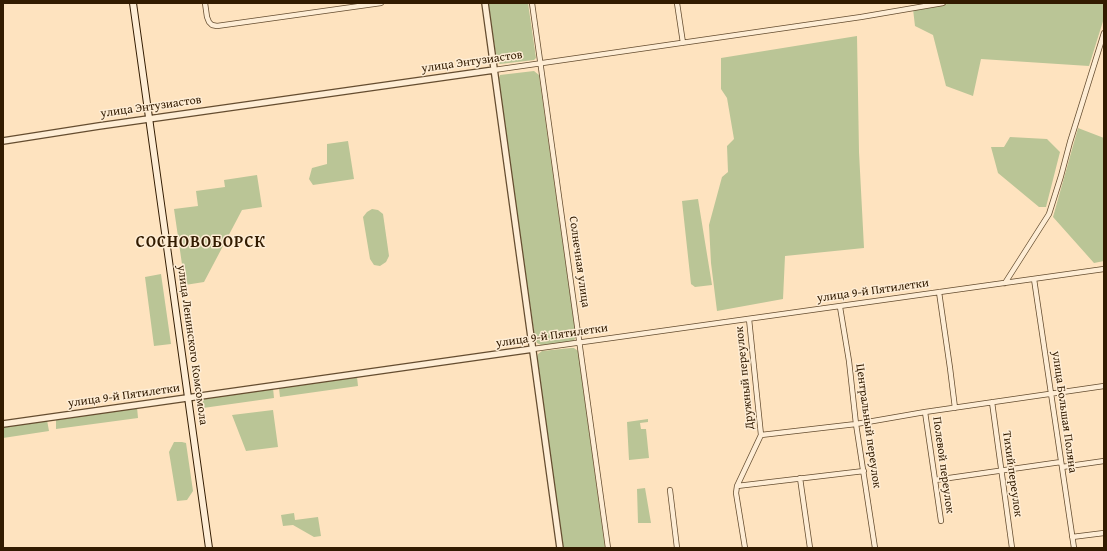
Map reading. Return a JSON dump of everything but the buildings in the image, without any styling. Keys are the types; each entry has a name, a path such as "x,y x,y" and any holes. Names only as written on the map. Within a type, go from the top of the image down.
{"main road":[{"name":"улица Ленинского Комсомола","path":"133,3 209,548"}],"street":[{"path":"205,3 209,22 212,25 217,26 381,3"},
{"path":"485,3 560,548"},
{"name":"Солнечная улица","path":"532,3 608,548"},
{"path":"677,3 683,43"},
{"name":"улица Энтузиастов","path":"3,141 861,18 943,3"},
{"path":"1005,283 1049,214 1104,33"},
{"name":"улица 9-й Пятилетки","path":"3,424 1104,269"},
{"name":"улица Большая Поляна","path":"1034,279 1074,548"},
{"path":"938,292 950,368 954,408"},
{"name":"Центральный переулок","path":"840,307 875,548"},
{"name":"Дружный переулок","path":"745,548 736,493 737,486 761,436 748,319"},
{"path":"761,436 856,424 925,412 1104,386"},
{"name":"Тихий переулок","path":"992,402 1012,548"},
{"name":"Полевой переулок","path":"925,412 941,521"},
{"path":"1062,467 1104,461"},
{"path":"935,480 1061,462"},
{"path":"737,486 864,471"},
{"path":"800,478 810,548"},
{"path":"670,490 677,548"},
{"path":"1072,537 1104,533"}],"green space":[{"path":"488,3 528,3 536,58 534,60 500,64 497,62"},
{"path":"954,3 1104,3 1104,18 1089,66 981,59 973,96 946,86 933,35 915,26 913,9"},
{"path":"857,36 859,152 864,248 785,256 783,299 717,311 711,263 709,225 722,177 728,172 727,146 734,139 727,98 721,89 721,58"},
{"path":"534,71 539,75 576,337 573,342 541,345 537,343 535,339 498,81 500,75"},
{"path":"1078,128 1104,138 1104,261 1094,263 1053,217"},
{"path":"1010,137 1047,139 1060,152 1046,207 1039,207 998,173 991,147 1004,147"},
{"path":"348,141 354,179 313,185 309,179 312,168 327,164 327,144"},
{"path":"257,175 262,207 242,210 204,282 185,285 174,209 198,206 196,191 225,187 224,180"},
{"path":"698,199 712,285 695,287 691,284 682,201"},
{"path":"372,209 378,210 383,214 389,256 386,262 380,266 374,265 370,259 363,217"},
{"path":"161,274 171,344 154,346 145,277"},
{"path":"574,348 578,351 605,548 563,548 537,357 542,351"},
{"path":"357,377 358,386 280,397 279,388"},
{"path":"273,388 274,398 203,408 202,398"},
{"path":"137,407 138,418 56,429 56,420"},
{"path":"273,410 278,447 246,451 232,415"},
{"path":"648,419 648,422 640,423 641,429 646,429 649,458 629,460 627,422"},
{"path":"47,420 49,431 3,438 3,426"},
{"path":"174,442 186,443 193,491 187,500 177,501 169,452"},
{"path":"645,488 651,523 638,523 637,489"},
{"path":"294,513 295,520 318,517 321,536 314,537 293,525 283,526 281,515"}],"district":[{"name":"СОСНОВОБОРСК","path":"201,243"}]}
